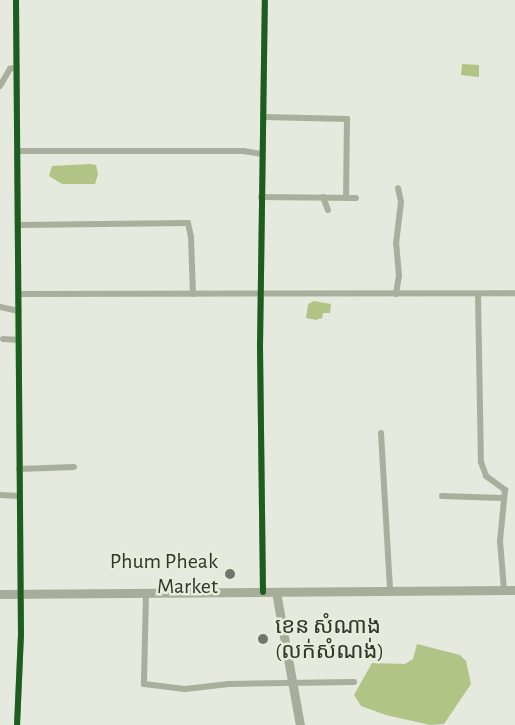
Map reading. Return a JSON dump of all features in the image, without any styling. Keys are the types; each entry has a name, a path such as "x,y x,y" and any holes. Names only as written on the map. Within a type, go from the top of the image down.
{"main road":[{"path":"0,594 515,590"},
{"path":"276,592 300,725"}],"street":[{"path":"16,0 21,634 17,725"},
{"path":"263,592 261,197 265,117 265,0"},
{"path":"0,86 10,69 17,67"},
{"path":"265,117 347,119 346,198"},
{"path":"18,150 243,151 262,154"},
{"path":"396,294 399,276 396,244 401,202 398,188"},
{"path":"261,197 356,198"},
{"path":"323,197 328,210"},
{"path":"18,225 188,223 191,237 194,294"},
{"path":"19,294 515,293"},
{"path":"478,294 481,462 486,476 503,487 501,541 504,590"},
{"path":"0,307 19,312"},
{"path":"3,339 19,340"},
{"path":"381,433 390,591"},
{"path":"19,469 74,466"},
{"path":"0,495 19,496"},
{"path":"442,496 502,498"},
{"path":"146,593 144,684 185,689 293,681 354,682"}],"shaded area":[{"path":"462,64 479,65 479,77 461,75"},
{"path":"96,165 98,174 95,184 62,184 49,176 52,166"},
{"path":"314,301 331,304 330,313 323,313 322,318 316,320 306,318 308,304"},
{"path":"417,644 460,655 466,661 471,684 444,724 430,725 386,715 361,706 354,695 372,663 405,664 413,659"}],"cycle path":[{"path":"16,0 21,634 17,725"},
{"path":"263,592 260,347 265,0"}],"place":[{"name":"Phum Pheak Market","path":"230,574"},
{"name":"ខេន សំណាង (លក់សំណង់)","path":"263,639"}]}
